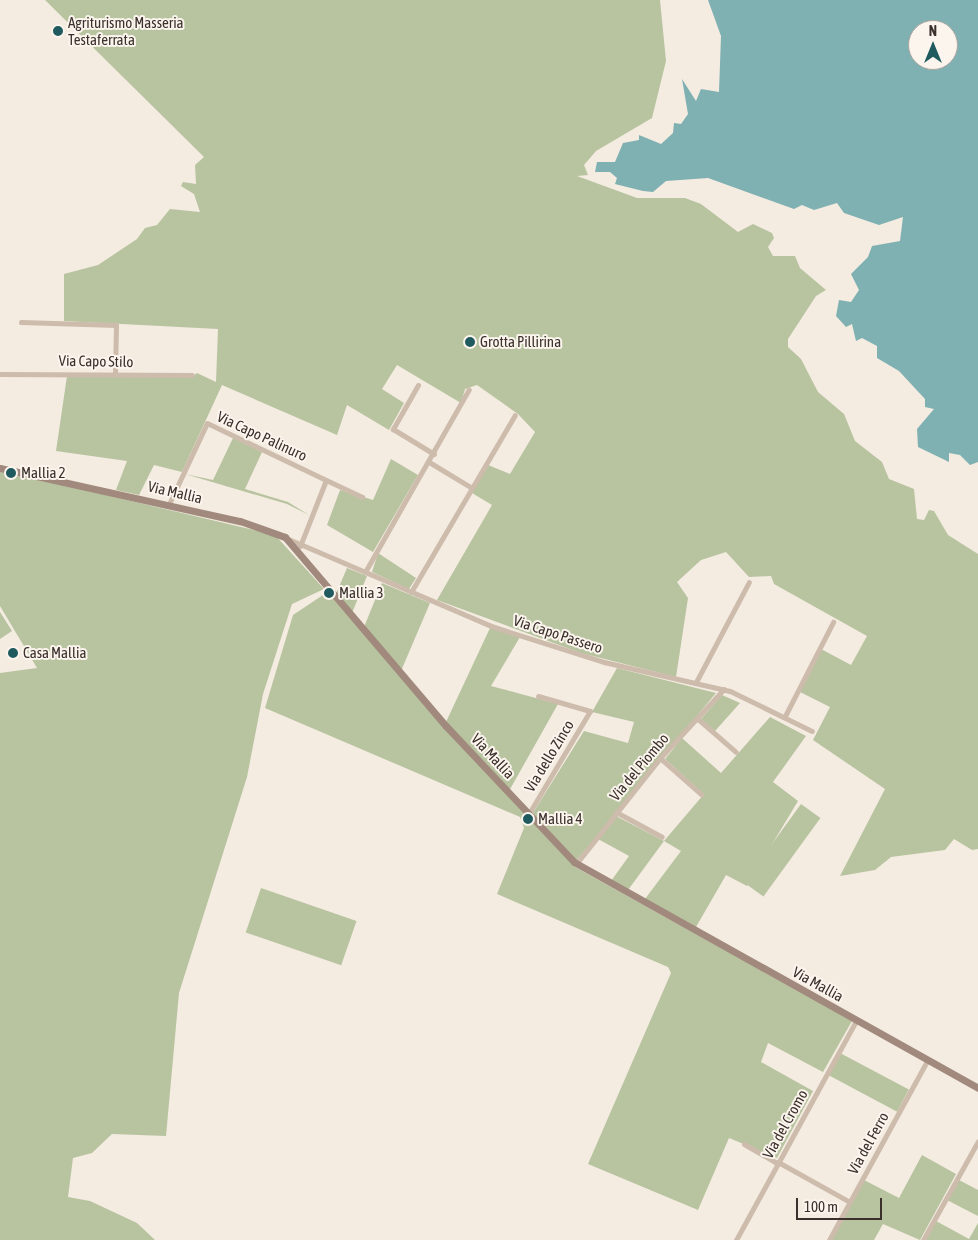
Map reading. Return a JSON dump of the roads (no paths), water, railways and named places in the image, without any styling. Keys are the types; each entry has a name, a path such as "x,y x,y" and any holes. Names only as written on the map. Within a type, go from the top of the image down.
{"street":[{"path":"21,322 116,324 114,374"},
{"name":"Via Capo Stilo","path":"0,374 192,375"},
{"path":"418,385 393,429 434,454"},
{"path":"365,572 434,454 469,389"},
{"path":"411,592 515,416"},
{"name":"Via Capo Palinuro","path":"169,504 207,423 326,480"},
{"path":"429,462 472,488"},
{"name":"Via Mallia","path":"0,468 240,520 285,537 527,816 576,864 978,1088"},
{"path":"298,552 326,480 362,497"},
{"name":"Via Capo Passero","path":"285,537 491,626 604,662 724,690 785,716 812,731"},
{"path":"696,682 749,582"},
{"path":"785,716 833,622"},
{"name":"Via del Piombo","path":"576,864 660,758 724,690"},
{"name":"Via dello Zinco","path":"527,816 589,709 538,696"},
{"path":"698,719 736,752"},
{"path":"660,758 701,794"},
{"path":"616,812 662,837"},
{"name":"Via del Cromo","path":"736,1240 856,1020"},
{"name":"Via del Ferro","path":"830,1240 928,1059"},
{"path":"922,1240 978,1141"},
{"path":"744,1144 850,1202"}],"water":[{"path":"708,0 978,0 978,462 970,465 960,455 949,453 949,462 918,447 917,429 934,409 925,407 925,399 899,371 877,358 877,346 862,338 856,341 852,324 846,327 836,316 839,300 851,302 859,290 851,274 868,257 872,246 900,241 903,217 879,225 844,213 837,203 814,210 802,205 794,209 708,178 666,181 653,192 643,191 615,184 617,178 610,172 595,172 597,162 615,162 623,143 639,140 639,135 661,144 673,133 674,123 681,124 688,114 682,79 696,101 701,89 719,92 721,36"}],"place":[{"name":"Agriturismo Masseria Testaferrata","path":"58,31"},
{"name":"Grotta Pillirina","path":"470,342"},
{"name":"Mallia 2","path":"11,473"},
{"name":"Mallia 3","path":"329,593"},
{"name":"Casa Mallia","path":"13,653"},
{"name":"Mallia 4","path":"528,819"}]}
